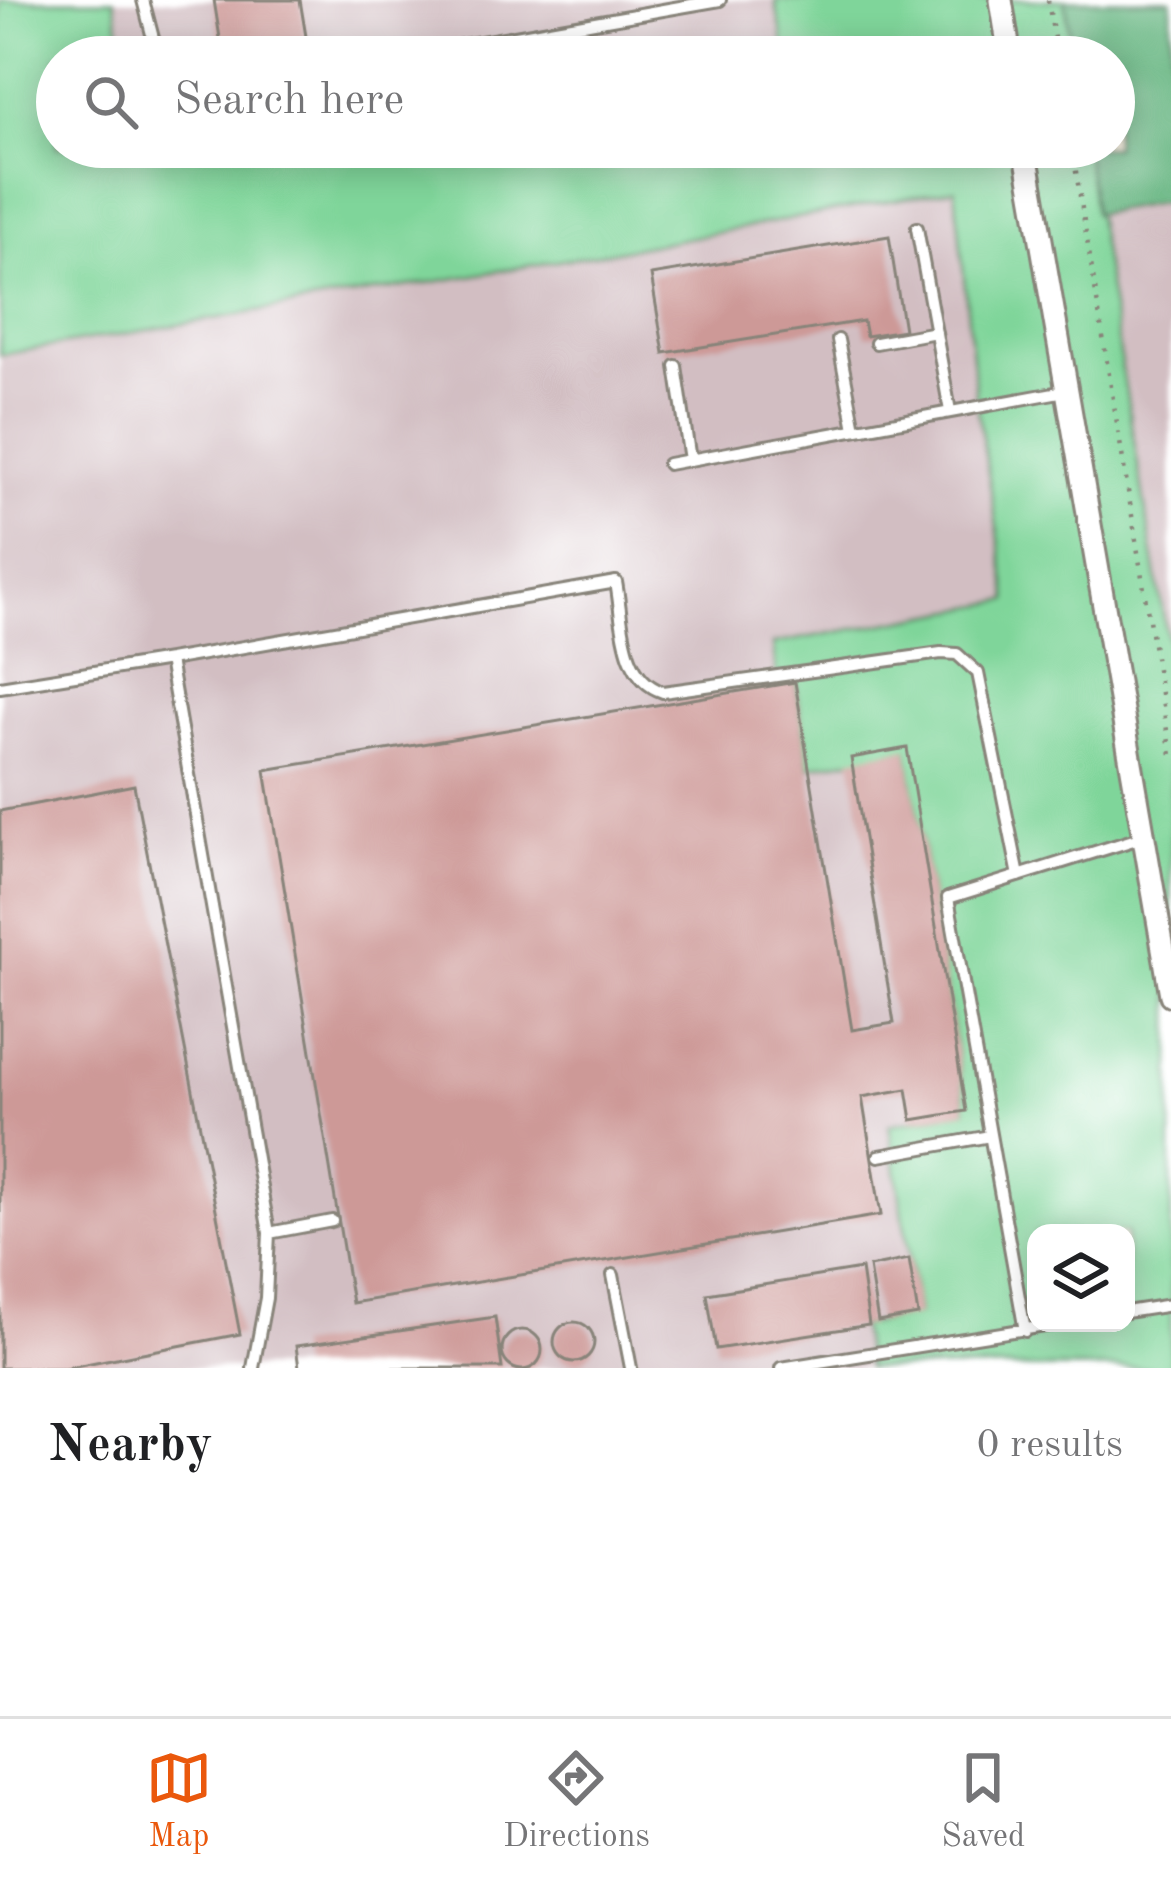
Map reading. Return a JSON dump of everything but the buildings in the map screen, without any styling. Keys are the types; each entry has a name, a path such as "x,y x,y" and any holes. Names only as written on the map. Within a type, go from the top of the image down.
{"street":[{"path":"1001,0 1007,36"},
{"path":"1028,168 1171,995"}],"lane":[{"path":"143,0 152,36"},
{"path":"515,36 720,0"},
{"path":"917,228 950,411"},
{"path":"876,343 936,332"},
{"path":"838,340 855,429"},
{"path":"676,366 690,460"},
{"path":"668,464 1065,391"},
{"path":"0,687 616,582 632,668 650,688 663,692 957,654 978,673 1019,876"},
{"path":"169,660 269,1233 266,1298 253,1368"},
{"path":"781,1368 1025,1330 948,898 1144,838"},
{"path":"879,1156 991,1136"},
{"path":"269,1233 332,1221"},
{"path":"613,1275 631,1368"},
{"path":"1135,1311 1171,1305"}],"path":[{"path":"1048,0 1054,36"},
{"path":"1075,168 1171,755"}],"shaded area":[{"path":"114,0 775,0 782,36 121,36"},
{"path":"955,189 977,406 1009,600 773,644 795,682 809,767 907,748 966,1111 912,1120 909,1259 918,1315 861,1326 867,1368 0,1368 0,355"},
{"path":"1171,201 1171,662 1094,214"}],"green space":[{"path":"0,0 114,0 121,36 36,36 36,168 1089,168 1171,662 1171,1368 867,1368 860,1326 918,1314 889,1125 966,1110 907,749 809,767 796,683 777,685 773,644 1009,600 977,406 955,189 0,355"},
{"path":"775,0 1065,0 1070,36 782,36"},
{"path":"1065,0 1171,0 1171,201 1094,214 1088,168 1135,168 1135,36 1070,36"}]}
